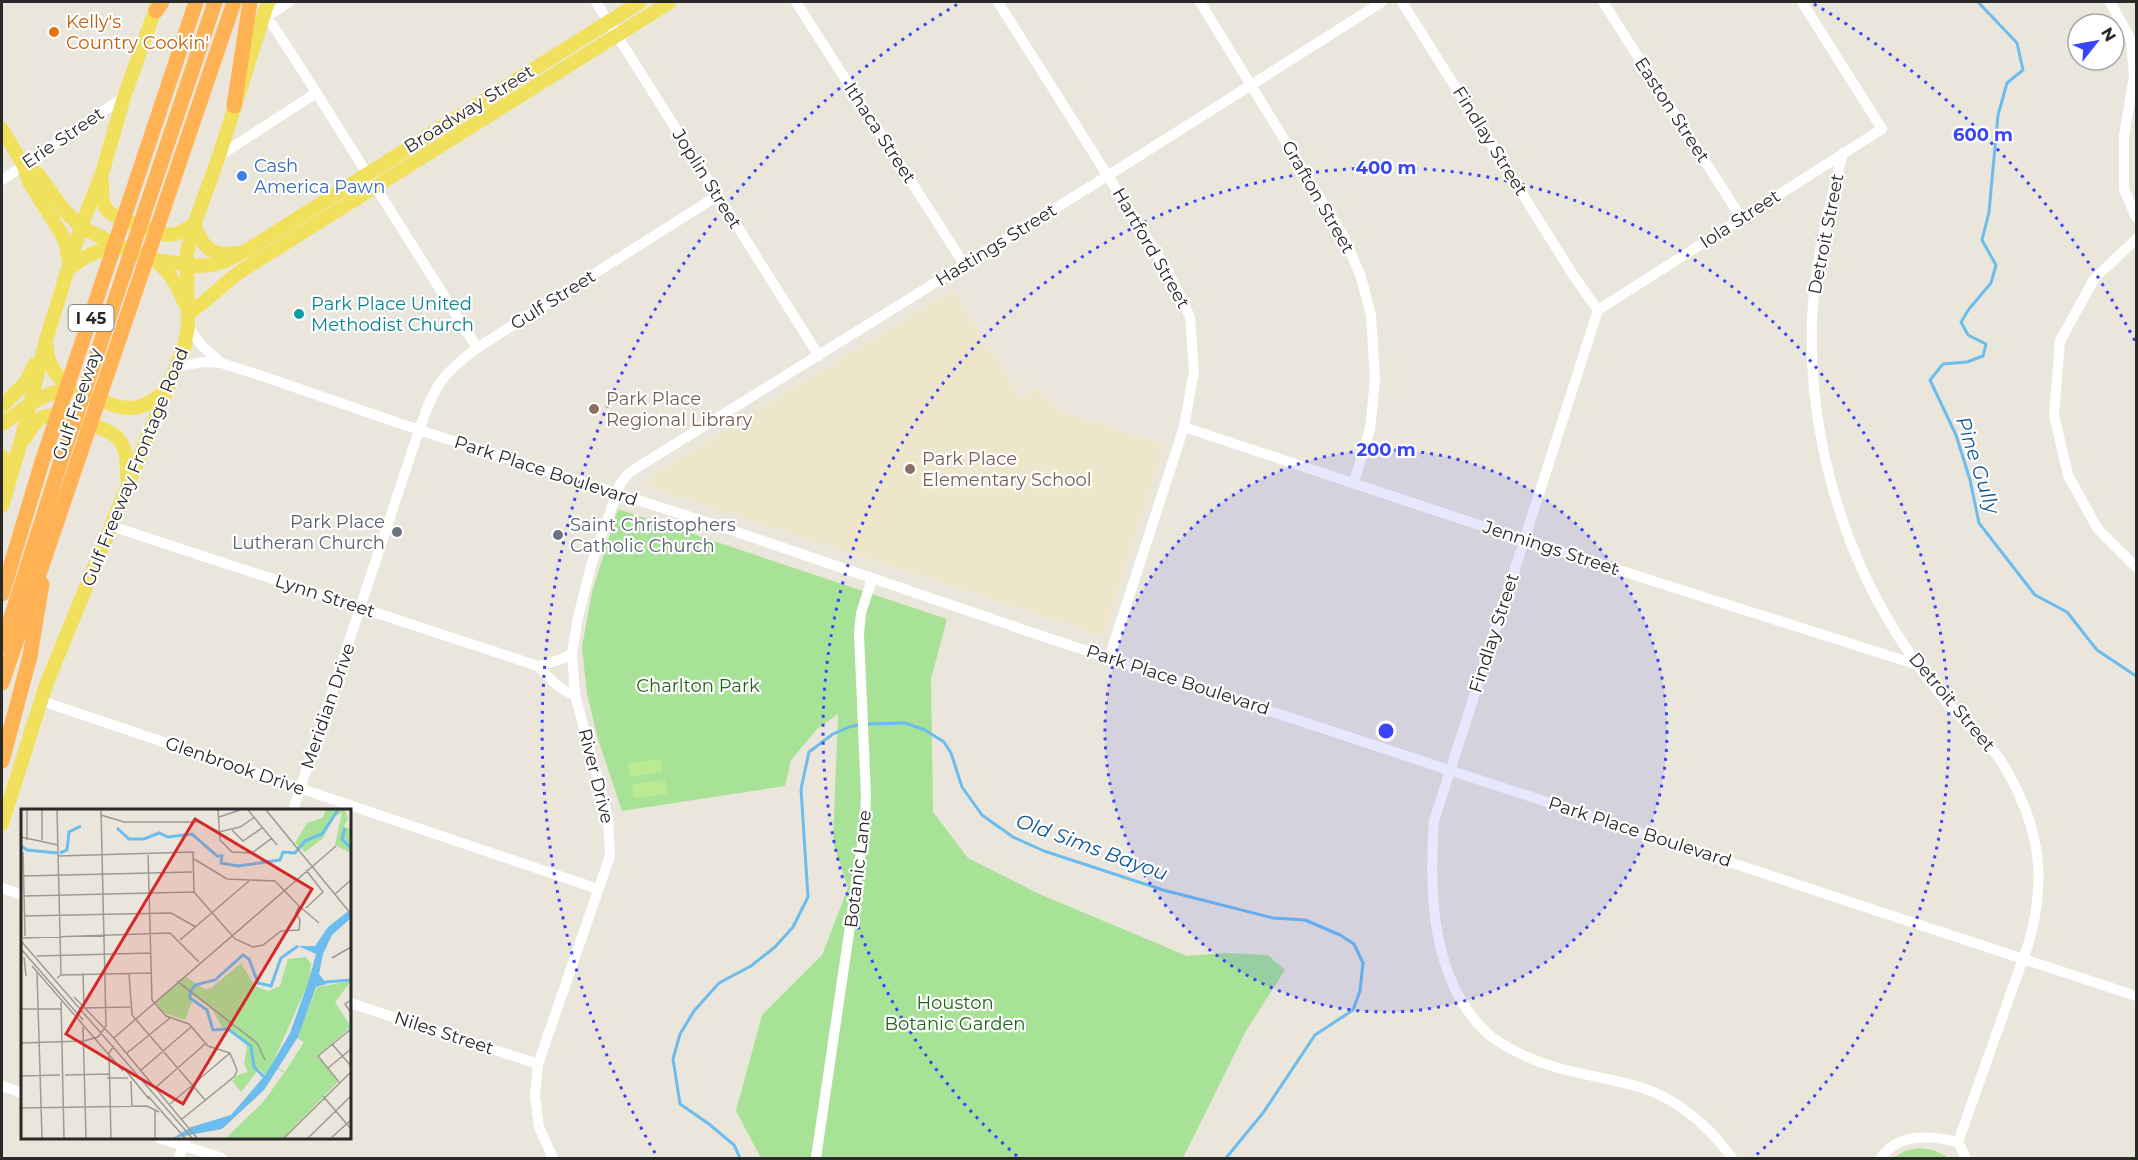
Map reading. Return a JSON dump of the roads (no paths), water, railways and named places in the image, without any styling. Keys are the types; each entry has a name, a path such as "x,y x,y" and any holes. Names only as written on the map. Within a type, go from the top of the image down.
{"highway":[{"name":"Gulf Freeway","path":"2,594 42,462 196,2"},
{"name":"Gulf Freeway","path":"2,646 59,467 215,2"},
{"name":"Gulf Freeway","path":"2,683 13,645 47,552 234,2"},
{"path":"234,106 250,2"},
{"path":"2,761 30,656 47,552"},
{"path":"2,580 11,565"}],"main road":[{"name":"Gulf Freeway Frontage Road","path":"2,824 46,685 165,391 178,366 189,319 187,252 268,2"},
{"name":"Broadway Street","path":"121,247 154,260 200,266 223,262 249,249 640,2"},
{"name":"Broadway Street","path":"189,319 225,282 241,271 670,2"},
{"path":"2,506 46,340 81,227 103,170 124,97 158,5"},
{"path":"456,117 464,130"},
{"path":"2,129 24,166 29,182 66,244 70,268"},
{"path":"24,166 39,175 63,209 81,227 121,247"},
{"path":"103,170 101,192 104,204 110,213 166,235 176,234 194,225 202,244 217,253 235,254 249,249"},
{"path":"70,268 92,252 121,247"},
{"path":"154,260 168,272 177,284 189,319"},
{"path":"46,340 48,361 55,374 74,392"},
{"path":"2,406 25,383 46,340"},
{"path":"2,424 47,395 59,392 74,392 116,408 145,404 157,399 165,391"},
{"path":"20,445 34,425 44,417 56,416 103,427 112,432 127,451 127,488"},
{"path":"2,456 7,465 9,481"}],"street":[{"path":"289,2 263,17 272,24 477,348"},
{"name":"Joplin Street","path":"596,2 819,356"},
{"name":"Ithaca Street","path":"796,2 964,264"},
{"name":"Hartford Street","path":"998,2 1168,271 1190,317 1194,370 1184,427 1109,658"},
{"name":"Grafton Street","path":"1200,2 1344,237 1360,277 1371,315 1375,379 1370,429 1354,482"},
{"name":"Hastings Street","path":"617,493 621,482 630,472 819,356 1382,2"},
{"name":"Findlay Street","path":"1402,2 1575,278 1598,310 1434,821 1432,897 1440,950 1456,989 1473,1017 1487,1033 1515,1051 1553,1066 1639,1087 1659,1095 1699,1121 1732,1158"},
{"name":"Easton Street","path":"1603,2 1742,219"},
{"name":"Iola Street","path":"1598,310 1882,129 1802,2"},
{"path":"2126,2 2112,5 2131,40 2134,76 2124,136 2124,189 2136,217"},
{"path":"219,156 316,93"},
{"name":"Erie Street","path":"2,180 124,97"},
{"name":"Detroit Street","path":"1842,153 1820,252 1813,305 1816,402 1824,447 1850,539 1882,610 1918,665 1946,701 2003,764 2021,798 2033,828 2039,857 2039,886 2035,920 2025,959 1958,1142"},
{"name":"Gulf Street","path":"419,430 437,384 448,371 477,348 717,196"},
{"path":"2136,239 2094,279 2060,341 2054,415 2068,475 2085,507 2097,528 2136,567"},
{"name":"Park Place Boulevard","path":"189,319 205,349 221,363"},
{"name":"Park Place Boulevard","path":"178,366 204,362 221,363 2136,996"},
{"name":"Jennings Street","path":"1184,427 1524,540 1918,665"},
{"name":"Meridian Drive","path":"293,809 419,430"},
{"name":"River Drive","path":"553,1158 539,1127 535,1096 538,1064 610,856 608,817 575,695 572,654 578,617 590,570 617,493"},
{"name":"Lynn Street","path":"111,526 538,666 565,692 575,695"},
{"name":"Botanic Lane","path":"816,1158 864,842 866,795 860,649 861,613 872,579"},
{"path":"538,666 572,654"},
{"name":"Glenbrook Drive","path":"42,701 598,889"},
{"path":"2,888 21,895"},
{"name":"Niles Street","path":"351,1003 538,1064"},
{"path":"2,1086 21,1093"},
{"path":"1881,1158 1892,1146 1915,1137 1936,1137 1958,1142 1965,1158"},
{"path":"169,1139 185,1142 222,1158"},
{"path":"179,1158 185,1142"}],"waterway":[{"name":"Pine Gully","path":"1978,2 2017,43 2023,70 2007,83 1998,115 1989,212 1982,240 1996,265 1991,283 1961,322 1968,335 1986,344 1983,356 1967,362 1943,364 1930,380 1956,435 1970,480 1979,523 2035,595 2067,612 2097,650 2136,676"},
{"name":"Old Sims Bayou","path":"866,724 905,723 925,730 944,742 951,753 962,787 982,815 1013,837 1044,851 1163,890 1273,918 1305,920 1340,935 1354,944 1363,963 1360,991 1353,1010 1315,1035 1263,1113 1226,1158"},
{"name":"Old Sims Bayou","path":"740,1158 734,1145 680,1104 673,1059 680,1034 694,1011 719,983 751,966 775,947 793,927 808,897 801,789 809,752 833,734 859,725"}],"place":[{"name":"Kelly's Country Cookin'","path":"54,32"},
{"name":"Cash America Pawn","path":"242,176"},
{"name":"Park Place United Methodist Church","path":"299,314"},
{"name":"Park Place Regional Library","path":"594,409"},
{"name":"Park Place Elementary School","path":"910,469"},
{"name":"Park Place Lutheran Church","path":"397,532"},
{"name":"Saint Christophers Catholic Church","path":"558,535"}],"park label":[{"name":"Charlton Park","path":"698,686"},
{"name":"Houston Botanic Garden","path":"955,1013"}]}
